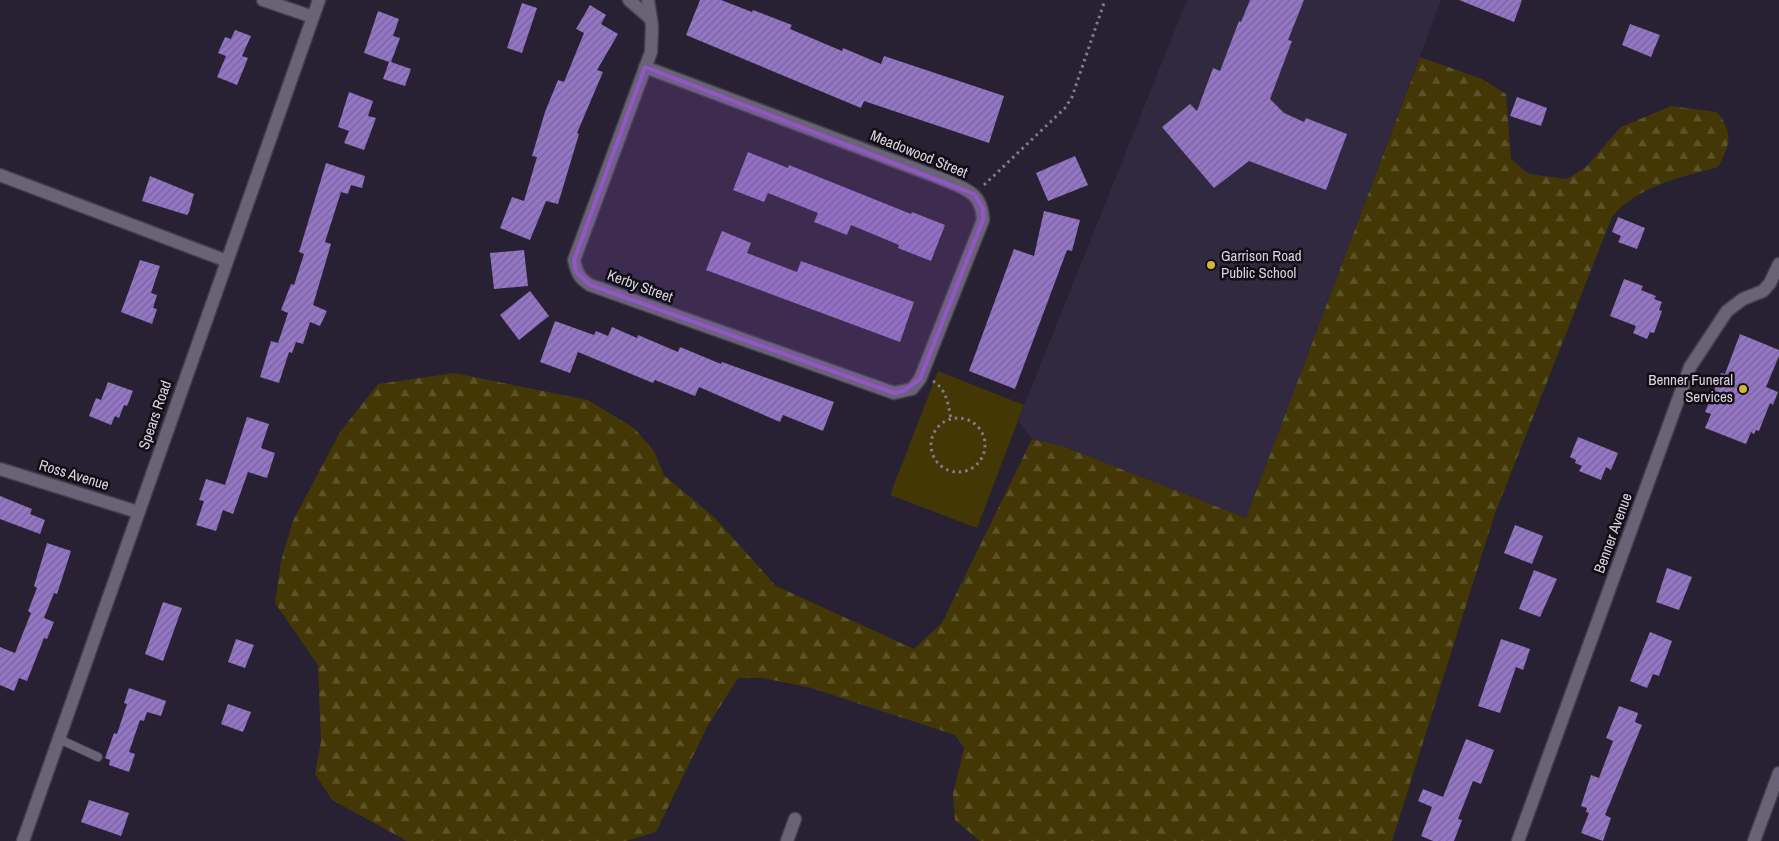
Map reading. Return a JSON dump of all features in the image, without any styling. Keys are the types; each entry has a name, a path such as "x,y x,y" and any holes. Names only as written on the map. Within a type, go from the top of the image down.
{"street":[{"path":"263,0 313,17"},
{"name":"Spears Road","path":"23,841 319,0"},
{"path":"629,0 650,19"},
{"path":"648,0 650,19"},
{"name":"Kerby Street","path":"650,19 652,39 645,67 574,260 576,272 590,286 894,393 904,391"},
{"name":"Meadowood Street","path":"645,67 937,177 974,194 983,208 983,220 922,375 912,389 904,391"},
{"path":"0,175 226,261"},
{"name":"Benner Avenue","path":"1518,841 1690,367 1699,350 1727,311 1743,299 1775,287 1779,264"},
{"name":"Ross Avenue","path":"0,469 138,512"},
{"path":"1754,841 1779,773"},
{"path":"787,841 795,819"}],"lane":[{"path":"59,739 98,757"}],"path":[{"path":"974,194 1065,108 1072,97 1106,0"},
{"path":"922,375 940,385 945,392 951,419"},
{"path":"960,418 976,425 985,441 981,459 967,470 950,470 942,467 933,453 931,445 937,429 951,419 960,418"}],"highlighted area":[{"path":"645,67 974,194 983,208 983,220 920,379 904,391 894,393 590,285 576,272 574,260"}],"shaded area":[{"name":"Garrison Road Public School","path":"1187,0 1441,0 1246,518 1065,447 1032,439 1018,421"}],"green space":[{"path":"1420,57 1482,79 1506,94 1511,159 1529,174 1567,179 1586,167 1621,127 1671,106 1717,112 1726,126 1728,139 1725,152 1718,167 1674,179 1647,190 1634,197 1612,217 1494,516 1392,841 980,841 955,820 953,794 964,748 955,735 808,687 763,678 738,678 707,727 656,832 626,841 407,841 332,800 315,774 321,742 318,665 275,603 281,561 293,521 340,432 378,384 454,373 588,400 634,428 654,451 664,475 715,518 776,586 914,649 942,623 1032,439 1065,447 1246,518"},
{"path":"938,371 1024,405 977,528 890,495"}],"building":[{"path":"700,0 721,0 752,12 753,10 792,25 790,29 842,51 843,48 881,64 884,56 1004,96 989,143 864,101 861,108 686,35"},
{"path":"1250,0 1304,0 1288,40 1292,41 1270,99 1284,113 1304,122 1306,118 1347,134 1326,190 1249,161 1214,188 1162,127 1190,104 1197,111 1213,68 1220,71 1239,21 1241,22"},
{"path":"1459,0 1522,0 1514,22"},
{"path":"522,3 537,8 522,53 507,48"},
{"path":"590,5 606,15 601,24 618,34 597,70 603,72 577,133 579,134 558,204 546,201 530,240 500,228 512,197 524,201 537,157 532,156 545,112 558,80 564,82 584,33 576,29"},
{"path":"378,11 399,19 393,36 400,38 391,62 411,69 405,86 383,79 389,62 364,53"},
{"path":"1630,24 1660,35 1651,57 1622,45"},
{"path":"235,30 251,36 242,56 248,58 237,85 217,77 226,56 218,53 225,37 231,39"},
{"path":"349,92 373,101 368,116 376,118 364,150 344,143 349,131 338,127"},
{"path":"1517,97 1547,108 1541,126 1510,116"},
{"path":"748,152 788,168 789,165 911,214 912,212 945,225 931,261 898,248 899,245 851,225 847,235 814,222 818,213 768,193 764,202 733,190"},
{"path":"1075,156 1088,185 1048,201 1036,173"},
{"path":"326,163 365,176 362,188 351,185 348,194 341,192 325,242 331,244 313,305 327,311 320,326 310,322 303,344 296,342 292,353 289,352 279,383 260,377 271,341 278,343 288,313 281,310 291,284 294,285 304,254 299,252"},
{"path":"150,176 194,194 187,215 142,201"},
{"path":"1044,211 1080,220 1072,251 1067,250 1015,389 969,371 1014,249 1034,256"},
{"path":"1618,217 1645,228 1637,249 1618,242 1621,236 1612,232"},
{"path":"722,231 751,243 747,253 797,272 801,261 914,302 900,342 706,270"},
{"path":"524,250 528,286 494,289 490,253"},
{"path":"140,260 160,266 151,293 157,295 153,308 157,309 152,324 121,312"},
{"path":"1624,279 1643,286 1641,290 1656,296 1654,299 1662,302 1659,310 1662,311 1654,333 1650,332 1647,339 1633,333 1636,326 1610,316"},
{"path":"530,291 549,316 519,340 500,315"},
{"path":"555,321 594,335 596,331 608,336 612,327 637,338 638,335 678,352 680,347 721,364 722,362 834,402 823,431 783,415 780,422 699,387 695,396 655,380 653,383 578,352 570,373 540,362"},
{"name":"Benner Funeral Services","path":"1740,334 1779,350 1779,356 1766,387 1778,392 1773,405 1770,403 1759,431 1756,430 1754,434 1751,432 1746,444 1705,428 1711,414 1705,412 1721,373 1725,374"},
{"path":"108,382 133,391 127,406 124,405 119,418 115,416 111,425 89,416 96,398 101,400"},
{"path":"247,417 269,424 261,448 275,453 267,478 248,472 233,514 223,510 216,531 196,525 204,501 199,500 206,479 225,485"},
{"path":"1578,437 1618,453 1611,470 1606,467 1601,480 1579,471 1582,466 1575,463 1576,460 1570,457"},
{"path":"0,496 32,509 30,514 45,520 40,534 0,519"},
{"path":"1515,525 1543,536 1532,564 1504,553"},
{"path":"47,543 71,551 57,594 54,593 44,618 54,622 47,639 44,638 27,681 19,678 14,691 0,685 0,647 15,653 31,613 28,611 37,588 34,586"},
{"path":"1667,568 1692,577 1679,610 1656,602"},
{"path":"1534,570 1557,579 1540,617 1519,609"},
{"path":"163,602 182,608 163,661 145,654"},
{"path":"1650,632 1672,641 1659,676 1653,674 1647,688 1630,681"},
{"path":"236,639 254,645 245,668 228,662"},
{"path":"1501,639 1530,649 1523,670 1516,667 1500,713 1478,706"},
{"path":"129,688 166,701 161,716 147,712 144,721 140,720 129,752 135,754 129,772 109,765 110,760 105,758 114,733 117,734 127,704 124,703"},
{"path":"228,704 251,712 243,732 221,724"},
{"path":"1619,706 1638,713 1635,722 1642,725 1605,815 1611,818 1603,841 1581,833 1589,813 1586,812 1587,808 1581,806 1591,775 1599,778 1613,741 1606,738"},
{"path":"1466,739 1494,750 1481,784 1473,781 1458,819 1462,820 1454,841 1433,841 1421,836 1432,807 1418,801 1423,789 1443,797"},
{"path":"89,800 129,813 121,836 81,822"}],"place":[{"name":"Garrison Road Public School","path":"1211,265"},
{"name":"Benner Funeral Services","path":"1743,389"}]}
